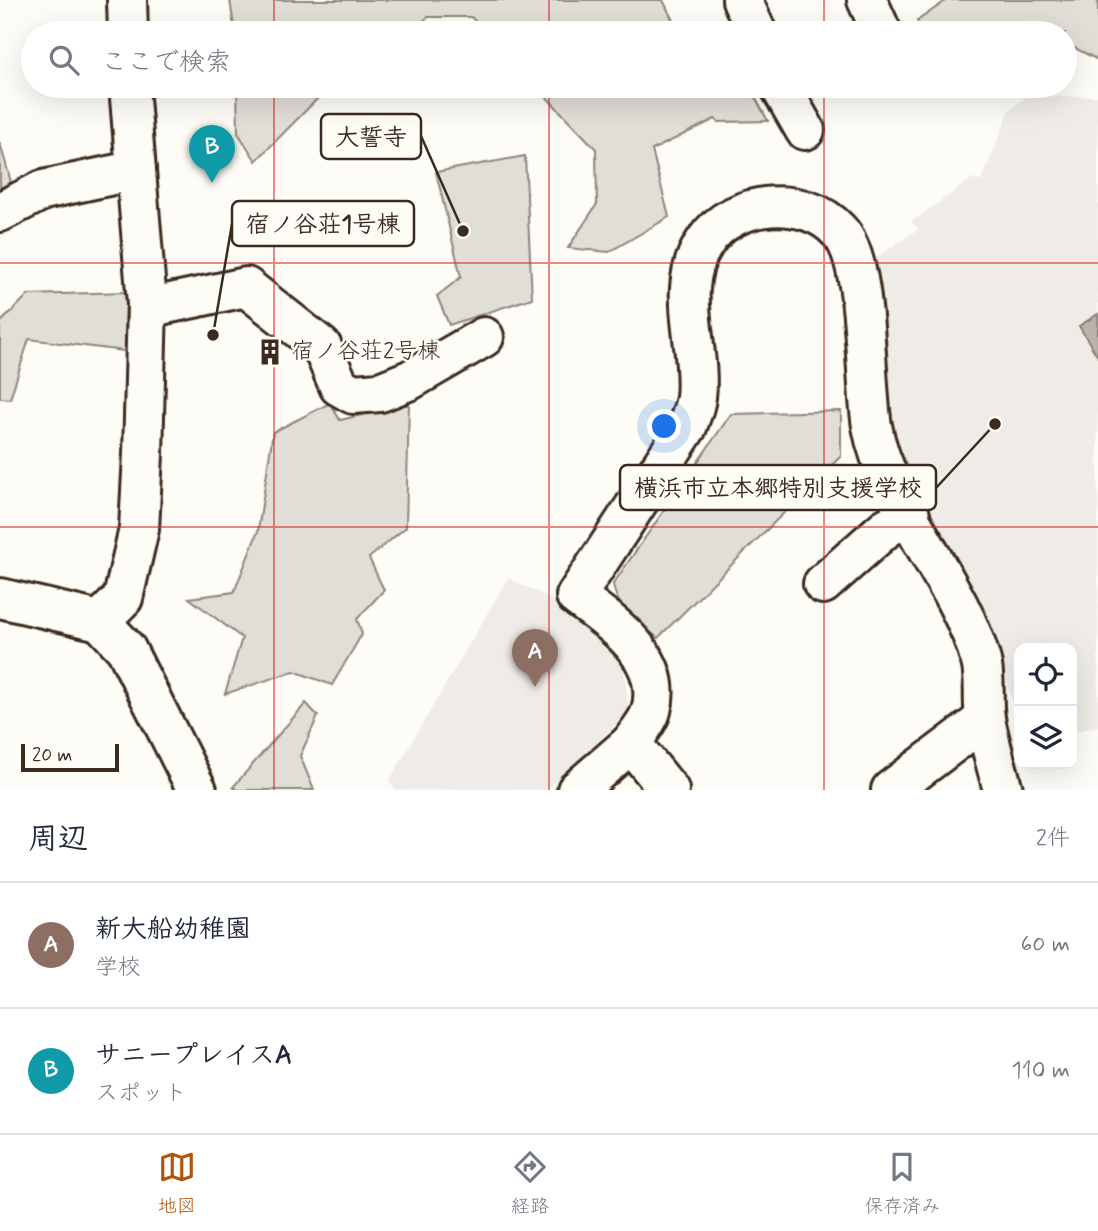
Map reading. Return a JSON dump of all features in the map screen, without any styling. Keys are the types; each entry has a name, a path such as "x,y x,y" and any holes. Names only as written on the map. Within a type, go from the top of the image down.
{"street":[{"path":"127,0 128,21"},
{"path":"742,0 752,21"},
{"path":"867,0 877,21"},
{"path":"100,621 123,598 139,529 147,307 131,98"},
{"path":"789,98 805,130"},
{"path":"0,212 44,190 136,170"},
{"path":"577,790 631,743 651,711 651,673 627,635 576,596 687,427 696,397 690,299 693,270 705,241 732,217 765,206 817,213 841,232 856,264 873,429 895,489 944,575 981,662 985,719 1003,790"},
{"path":"147,307 246,287 322,347 339,386 353,394 380,392 410,380 484,337"},
{"path":"823,584 886,528 910,515"},
{"path":"0,598 100,621 125,649 197,790"},
{"path":"891,790 985,719"},
{"path":"631,743 669,790"}],"shaded area":[{"path":"230,0 663,0 673,21 475,21 471,17 428,17 424,21 233,21"},
{"path":"947,0 1098,0 1098,60 1077,49 1077,21 917,21"},
{"path":"1098,96 1098,726 1077,731 1077,643 1014,643 1014,710 1001,651 961,567 926,514 899,454 886,394 876,258 918,229 911,222 973,178 981,182 1010,109 1024,98"},
{"path":"237,98 318,98 256,161 238,133"},
{"path":"547,98 756,98 768,121 719,122 715,119 652,150 669,217 609,252 568,248 597,204 596,149"},
{"path":"0,143 11,182 0,188"},
{"path":"525,156 532,298 449,325 437,296 461,277 436,172"},
{"path":"126,292 125,351 29,339 10,399 0,398 0,323 28,295"},
{"path":"1098,314 1098,357 1079,326"},
{"path":"330,403 340,420 409,404 406,527 369,558 384,590 357,619 362,634 332,685 294,671 225,694 242,638 189,598 234,592 258,531 273,432"},
{"path":"841,411 841,456 658,638 624,608 613,584 731,414"},
{"path":"508,578 559,603 623,661 629,712 546,790 396,790 389,781"},
{"path":"306,703 318,716 300,756 314,790 237,790 233,787"}],"place":[{"name":"サニープレイスA","path":"212,183"},
{"name":"大誓寺","path":"463,231"},
{"name":"宿ノ谷荘1号棟","path":"213,335"},
{"name":"宿ノ谷荘2号棟","path":"270,352"},
{"name":"横浜市立本郷特別支援学校","path":"995,424"},
{"name":"新大船幼稚園","path":"535,687"}]}
